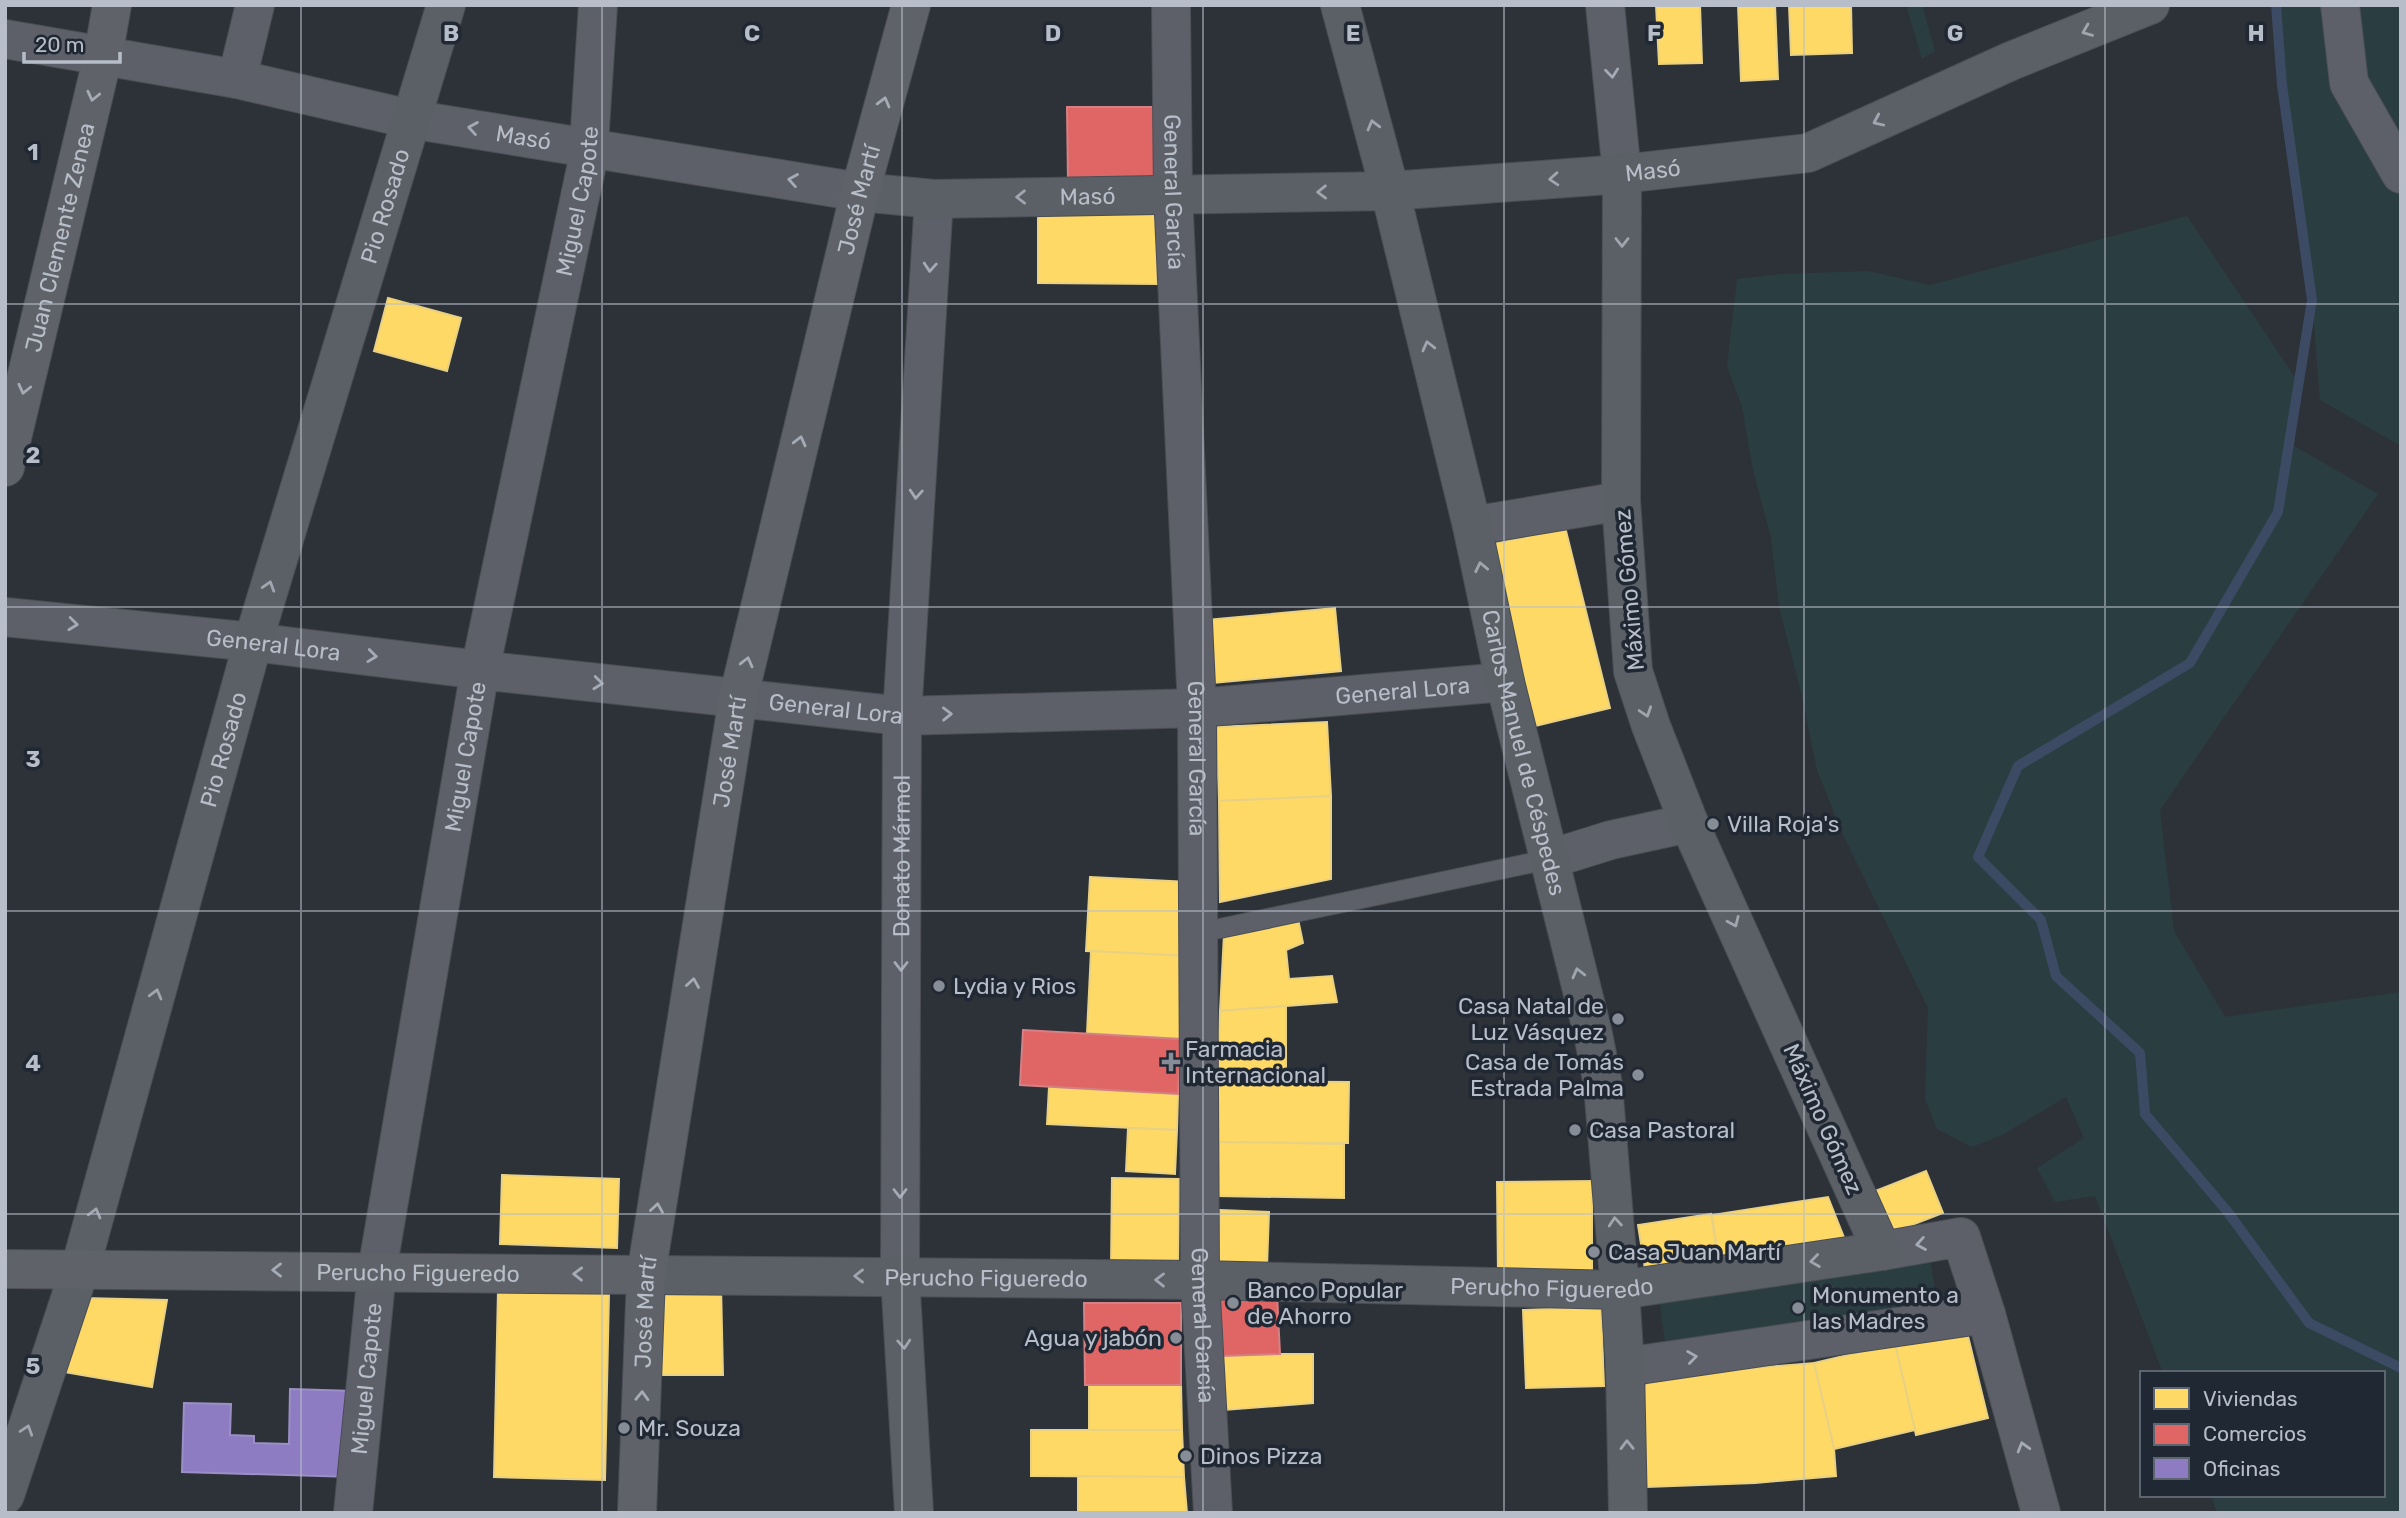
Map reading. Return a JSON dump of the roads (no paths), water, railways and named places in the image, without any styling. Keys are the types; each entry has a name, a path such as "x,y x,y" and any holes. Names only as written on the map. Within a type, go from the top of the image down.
{"main road":[{"name":"Juan Clemente Zenea","path":"5,467 103,56 112,5"},
{"name":"José Martí","path":"637,1513 646,1275 738,699 860,192 911,5"},
{"name":"Perucho Figueredo","path":"5,1269 646,1275"}],"street":[{"path":"237,79 255,5"},
{"name":"Pio Rosado","path":"5,1495 80,1269 253,642 446,5"},
{"name":"Miguel Capote","path":"353,1513 377,1271 480,670 589,146 598,5"},
{"name":"General García","path":"1171,5 1173,193 1197,708 1200,1280 1213,1513"},
{"name":"Carlos Manuel de Céspedes","path":"1340,5 1390,191 1472,526 1505,682 1593,1034 1603,1085 1625,1367 1628,1513"},
{"name":"Máximo Gómez","path":"1605,5 1622,174 1621,501 1633,671 1651,726 1689,823 1882,1251"},
{"name":"Masó","path":"5,39 237,79 410,119 860,192 934,199 1390,191 1622,174 1808,153 2011,61 2150,5"},
{"path":"2340,5 2349,82 2401,174"},
{"name":"Donato Mármol","path":"914,1513 900,1276 902,716 934,199"},
{"path":"1472,526 1621,501"},
{"name":"General Lora","path":"5,617 253,642 480,670 902,716 1197,708 1505,682"},
{"path":"1550,859 1611,840 1689,823"},
{"name":"Perucho Figueredo","path":"646,1275 1200,1280 1620,1290 1961,1237 1986,1314"},
{"path":"1625,1367 1986,1314 2041,1513"}],"lane":[{"path":"1198,933 1550,859"}],"waterway":[{"path":"2276,5 2282,85 2312,300 2278,512 2190,663 2018,766 1978,857 2041,920 2056,976 2140,1053 2145,1114 2227,1211 2309,1323 2401,1368"}],"place":[{"name":"Villa Roja's","path":"1713,824"},
{"name":"Lydia y Rios","path":"939,986"},
{"name":"Casa Natal de Luz Vásquez","path":"1618,1019"},
{"name":"Farmacia Internacional","path":"1171,1062"},
{"name":"Casa de Tomás Estrada Palma","path":"1638,1075"},
{"name":"Casa Pastoral","path":"1575,1130"},
{"name":"Casa Juan Martí","path":"1594,1252"},
{"name":"Banco Popular de Ahorro","path":"1233,1303"},
{"name":"Monumento a las Madres","path":"1798,1308"},
{"name":"Agua y jabón","path":"1176,1338"},
{"name":"Mr. Souza","path":"624,1428"},
{"name":"Dinos Pizza","path":"1186,1456"}]}
